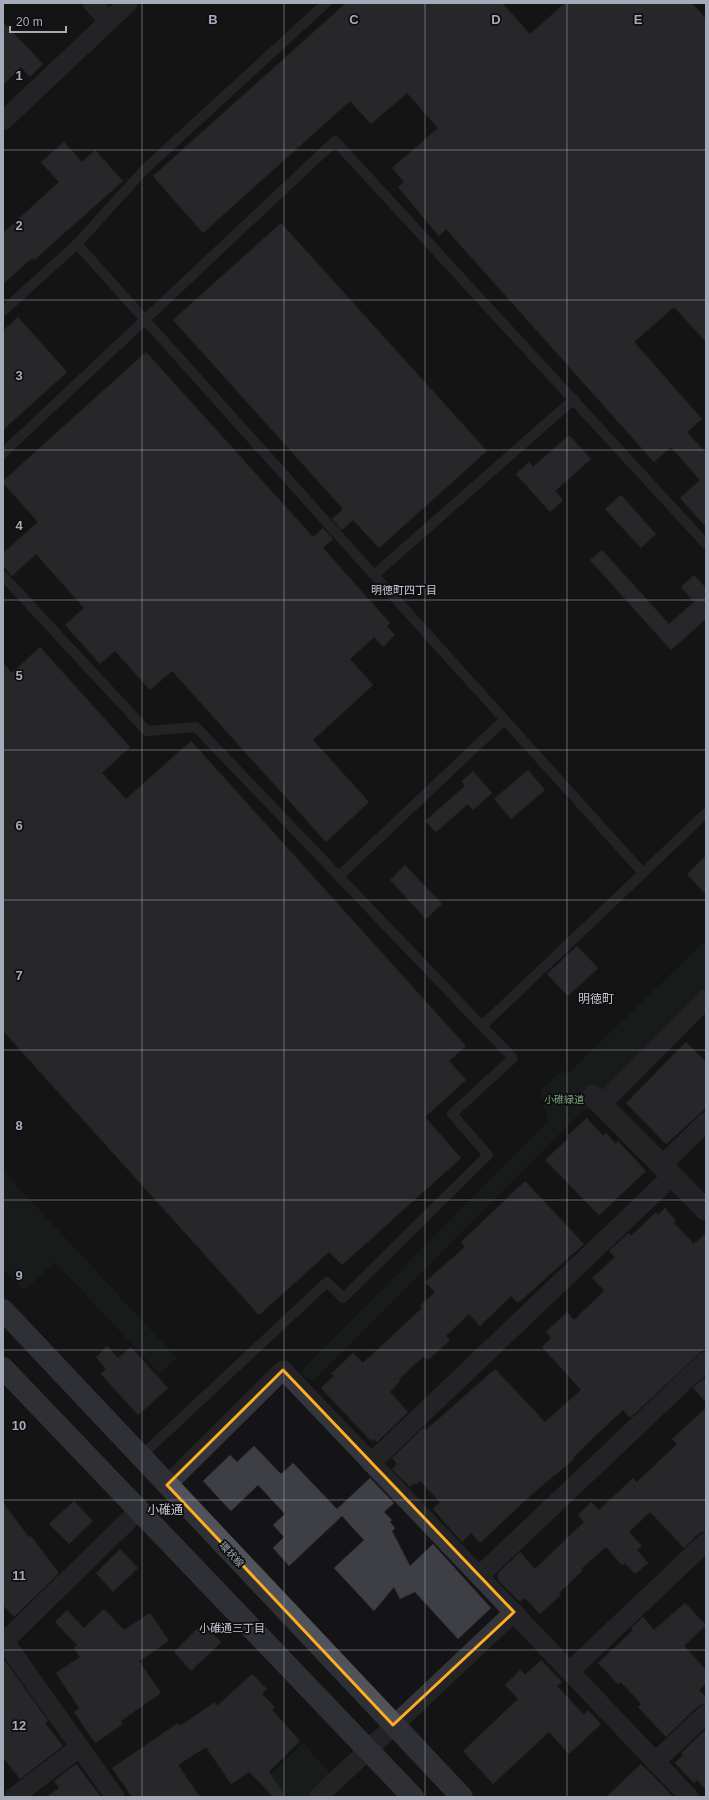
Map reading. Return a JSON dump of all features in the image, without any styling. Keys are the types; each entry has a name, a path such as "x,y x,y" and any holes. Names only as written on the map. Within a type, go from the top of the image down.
{"main road":[{"name":"環状線","path":"3,1310 462,1797"},
{"path":"3,1368 138,1511 413,1797"}],"street":[{"path":"92,3 108,21"},
{"path":"3,121 128,3"},
{"path":"706,998 597,1101 706,1210"},
{"path":"371,1463 667,1171 706,1122"},
{"path":"479,1576 706,1361"},
{"path":"167,1485 283,1370 689,1797"},
{"path":"115,1797 4,1641 138,1511"},
{"path":"570,1671 706,1542"},
{"path":"318,1797 514,1612"},
{"path":"655,1762 706,1714"},
{"path":"14,1797 80,1747"}],"lane":[{"path":"3,311 77,244 144,170 326,3"},
{"path":"3,452 335,141 706,544"},
{"path":"77,244 642,873"},
{"path":"374,575 574,399"},
{"path":"3,576 147,731 196,727 513,1058 452,1114 488,1154 343,1298 328,1282 140,1457"},
{"path":"339,876 504,720"},
{"path":"482,1026 706,813"}],"highlighted area":[{"path":"283,1370 514,1612 393,1725 167,1485"}],"green space":[{"name":"小碓緑道","path":"706,940 706,995 592,1110 583,1110 314,1381 306,1378 300,1372 548,1121 540,1091 562,1071 566,1075"},
{"path":"3,1171 177,1358 160,1374 55,1262 24,1291 3,1268"},
{"path":"303,1743 331,1774 306,1797 289,1797 282,1790 273,1797 270,1797 261,1784"}],"building":[{"path":"346,3 502,3 530,34 565,3 692,3 706,19 706,342 674,307 634,342 702,419 687,432 706,453 706,527 680,498 700,480 671,447 654,462 446,229 439,236 398,187 404,182 392,168 438,128 407,93 371,124 350,101 203,233 153,176"},
{"path":"3,22 43,64 30,77 21,67 3,85"},
{"path":"64,142 82,162 95,150 123,181 34,260 32,258 3,284 3,233 59,182 41,162"},
{"path":"281,223 487,451 379,548 353,520 342,530 332,519 343,509 173,320"},
{"path":"18,317 67,372 3,430 3,331"},
{"path":"146,352 313,537 323,528 333,539 323,548 390,623 387,626 395,635 383,647 374,637 350,659 373,685 313,740 369,802 326,842 172,671 150,690 115,651 100,664 65,625 84,608 36,554 12,576 3,566 3,553 38,522 3,483 3,481"},
{"path":"569,435 591,459 555,491 563,500 550,512 516,474 529,462 533,467"},
{"path":"621,495 656,534 641,548 605,509"},
{"path":"602,550 669,624 694,602 681,587 694,575 706,588 706,619 671,650 590,560"},
{"path":"40,647 130,747 102,773 126,799 191,741 466,1046 449,1061 466,1080 425,1117 461,1158 342,1265 329,1252 259,1315 3,1031 3,663 12,673"},
{"path":"528,770 545,790 511,819 494,799"},
{"path":"473,771 492,793 473,810 468,804 436,832 425,821 465,786 462,781"},
{"path":"706,856 706,895 687,874"},
{"path":"405,865 442,904 426,919 390,880"},
{"path":"577,946 598,968 568,996 547,974"},
{"path":"686,1042 706,1062 706,1108 666,1144 626,1103"},
{"path":"587,1118 603,1136 606,1133 616,1144 618,1141 646,1171 599,1215 545,1160 569,1138 567,1136"},
{"path":"525,1181 584,1244 518,1303 511,1296 480,1326 469,1314 446,1336 450,1340 428,1360 424,1356 399,1379 400,1381 390,1392 408,1412 377,1442 374,1439 371,1441 321,1388 334,1376 331,1374 353,1353 363,1363 422,1308 420,1306 435,1292 425,1282 465,1247 461,1242"},
{"path":"665,1208 676,1221 674,1223 694,1244 706,1233 706,1347 630,1418 623,1410 573,1458 574,1459 532,1494 480,1543 471,1533 462,1542 433,1509 440,1502 420,1481 416,1485 415,1483 410,1487 392,1469 397,1464 392,1458 423,1428 426,1430 495,1369 545,1422 581,1390 542,1347 551,1338 546,1332 567,1312 574,1320 603,1292 604,1290 592,1278 615,1257 609,1251 629,1233 631,1236 656,1212 658,1215"},
{"path":"107,1346 118,1358 131,1347 168,1388 138,1415 101,1374 106,1369 96,1357"},
{"path":"704,1378 706,1381 706,1402 693,1388"},
{"path":"706,1408 705,1531 698,1534 684,1548 650,1512 629,1532 642,1546 637,1550 648,1563 635,1574 625,1563 622,1565 606,1547 581,1569 583,1570 559,1593 561,1595 540,1614 525,1598 520,1602 498,1580 498,1573 520,1552 535,1569 584,1522 578,1515 591,1502 599,1510 633,1478 637,1482 677,1444 672,1439"},
{"path":"254,1446 281,1474 293,1463 337,1509 370,1478 394,1503 384,1512 392,1520 390,1522 395,1528 392,1531 410,1566 433,1544 491,1608 458,1639 415,1592 400,1599 394,1587 374,1611 334,1568 364,1540 342,1516 289,1566 273,1548 284,1537 273,1525 285,1514 258,1485 231,1511 203,1481 230,1455 237,1462"},
{"path":"74,1501 93,1521 69,1544 49,1524"},
{"path":"3,1503 29,1537 31,1536 59,1573 14,1617 3,1605"},
{"path":"120,1549 138,1568 113,1592 96,1573"},
{"path":"685,1603 706,1625 684,1646 706,1670 706,1683 699,1690 706,1697 706,1703 698,1706 666,1737 638,1707 641,1704 621,1682 618,1684 598,1663 633,1630 631,1628 643,1617 654,1630"},
{"path":"104,1609 124,1630 150,1613 169,1641 139,1661 161,1693 121,1721 123,1724 95,1743 74,1712 79,1708 56,1673 80,1657 74,1648 77,1645 55,1622 67,1610 84,1628"},
{"path":"203,1623 221,1642 191,1671 174,1652"},
{"path":"3,1658 48,1721 45,1723 63,1746 20,1779 3,1757"},
{"path":"541,1660 562,1682 557,1686 584,1715 588,1710 601,1724 569,1754 549,1732 493,1784 463,1751 518,1699 505,1685 520,1670 525,1675"},
{"path":"252,1674 267,1689 262,1694 275,1707 272,1710 300,1741 269,1772 286,1797 274,1797 249,1772 231,1784 206,1747 178,1765 200,1797 132,1797 112,1768 178,1723 180,1726 215,1702 217,1706"},
{"path":"706,1729 706,1790 697,1780 694,1783 675,1763 683,1755 681,1753"},
{"path":"76,1764 101,1797 47,1797 59,1788 54,1781"},
{"path":"641,1764 672,1797 606,1797"}],"district":[{"name":"明徳町四丁目","path":"404,590"},
{"name":"明徳町","path":"596,999"},
{"name":"小碓通","path":"165,1510"},
{"name":"小碓通三丁目","path":"232,1628"}]}
